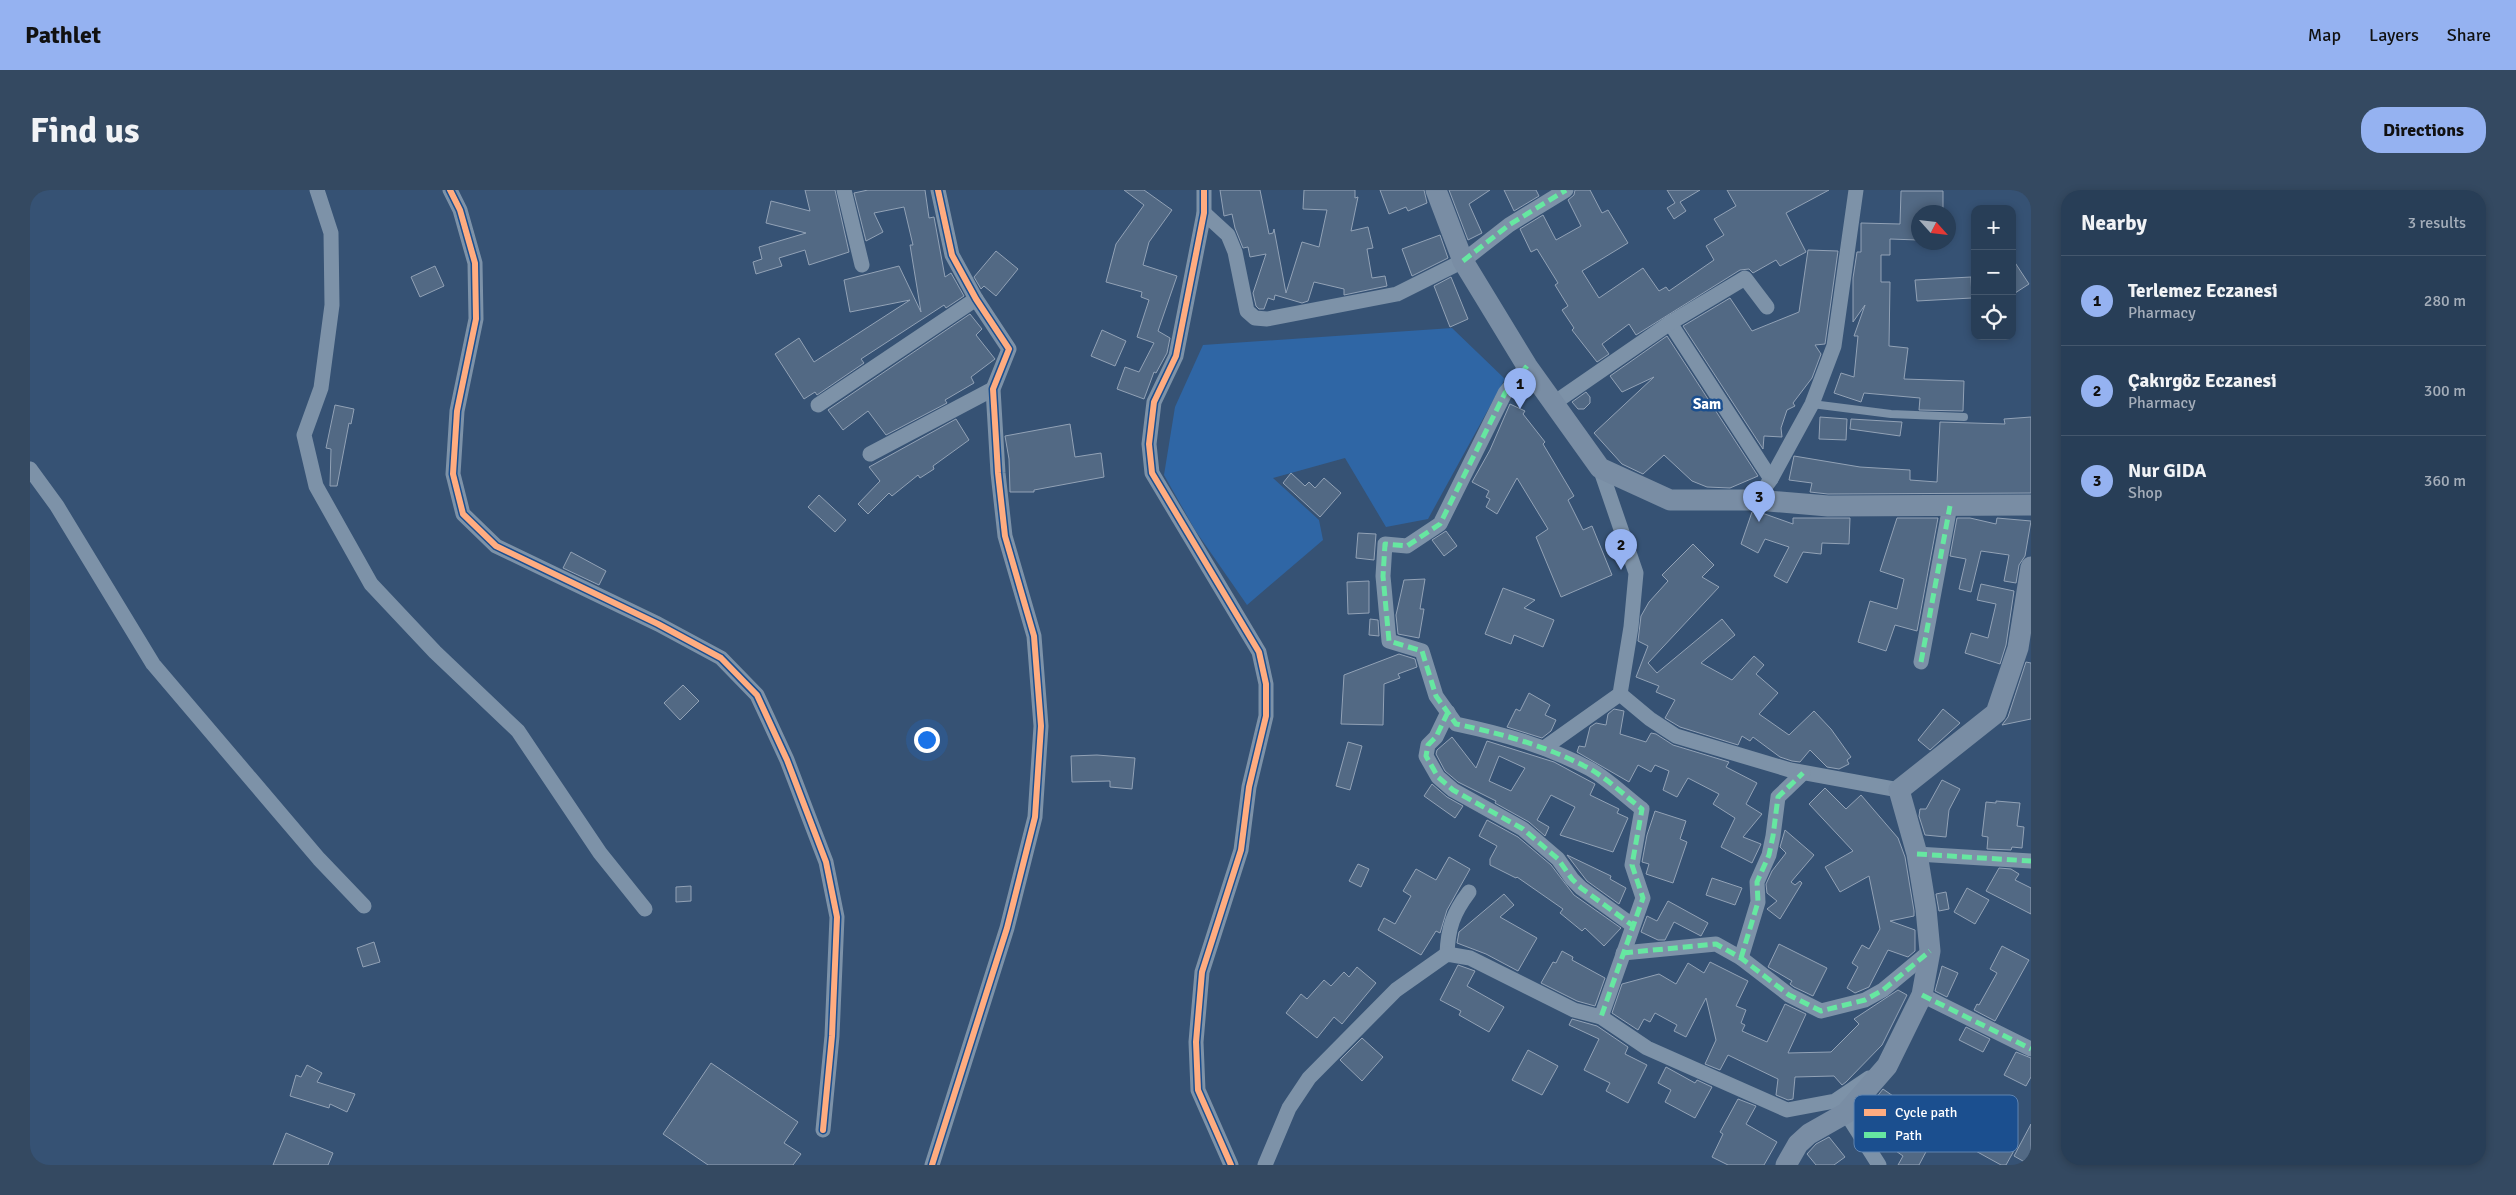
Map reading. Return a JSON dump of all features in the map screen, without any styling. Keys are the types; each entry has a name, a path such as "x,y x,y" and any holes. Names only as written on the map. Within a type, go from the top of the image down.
{"street":[{"path":"317,190 331,234 332,305 321,388 304,434 316,486 370,584 435,652 518,730 600,852 645,909"},
{"path":"450,190 460,210 475,263 476,318 457,411 452,474 463,514 496,546 658,624 721,658 758,695 787,760 826,862 837,917 832,1036 823,1130"},
{"path":"844,190 862,264"},
{"path":"932,1165 1008,928 1035,808 1041,726 1034,636 1006,536 998,473 993,389 1009,349 976,299 952,255 938,190"},
{"path":"1204,190 1204,213 1176,356 1154,402 1149,444 1152,473 1259,652 1266,684 1266,716 1249,787 1240,850 1202,972 1196,1042 1198,1090 1231,1165"},
{"path":"1436,190 1463,261 1527,366 1600,468 1636,573 1631,627 1620,694 1544,748"},
{"path":"1204,213 1228,235 1235,252 1247,311 1255,318 1267,319 1381,299 1397,294 1463,261 1509,225 1566,190"},
{"path":"1756,500 1771,480 1812,404 1834,346 1856,190"},
{"path":"1554,403 1670,323 1745,278 1767,307"},
{"path":"818,405 976,299"},
{"path":"1670,323 1771,480"},
{"path":"1527,366 1505,393 1440,524 1408,546 1385,544 1383,576 1389,641 1422,651 1436,696 1456,724 1523,740 1544,748 1592,770 1642,809 1632,865 1643,898 1601,1017"},
{"path":"870,454 993,389"},
{"path":"1600,468 1670,500 1756,500 1828,506 2031,505"},
{"path":"30,469 57,506 152,664 319,859 364,906"},
{"path":"1921,662 1950,506"},
{"path":"1620,694 1650,719 1676,736 1803,773 1899,790 1996,714 2018,648 2031,567"},
{"path":"1448,712 1436,737 1428,745 1426,756 1438,778 1453,790 1523,829 1558,859 1572,879 1582,888 1632,925"},
{"path":"1740,958 1758,902 1757,882 1769,855 1778,797 1803,773"},
{"path":"1862,1095 1887,1066 1922,995 1930,951 1917,854 1899,790"},
{"path":"1917,854 2031,861"},
{"path":"1447,954 1448,938 1455,911 1469,892"},
{"path":"1622,954 1716,944 1740,958 1789,994 1821,1010 1865,1000 1883,990 1930,951"},
{"path":"1266,1165 1289,1108 1310,1078 1396,990 1447,954 1470,958 1574,1010 1601,1017 1648,1048 1787,1110 1835,1101 1887,1066"},
{"path":"1922,995 2031,1049"},
{"path":"1786,1165 1798,1144 1809,1134 1846,1113 1854,1104"},
{"path":"1846,1113 1854,1125"},
{"path":"1872,1152 1880,1165"}],"lane":[{"path":"1812,404 1891,414 1964,417"}],"shaded area":[{"path":"1452,328 1505,379 1428,519 1386,527 1345,458 1273,478 1319,520 1323,540 1247,605 1195,530 1164,475 1175,407 1203,345"}],"building":[{"path":"805,190 835,190 849,252 809,265 805,250 779,258 782,266 756,274 753,262 762,259 759,247 806,233 766,223 771,201 810,211"},
{"path":"868,190 925,190 929,218 934,217 945,277 951,273 964,296 946,308 944,305 861,359 864,363 817,395 815,392 804,399 775,354 799,338 814,362 910,300 850,312 844,280 899,266 921,312 910,245 913,245 904,207 874,213 883,232 866,241 854,193"},
{"path":"1124,190 1144,190 1172,210 1149,242 1143,265 1177,276 1158,331 1170,338 1167,353 1156,373 1154,372 1144,399 1117,389 1125,367 1139,372 1154,343 1137,337 1149,300 1141,297 1142,292 1106,282 1116,244 1144,205"},
{"path":"1220,190 1260,190 1269,234 1273,233 1274,229 1286,293 1302,242 1319,247 1327,210 1303,209 1304,190 1355,190 1355,198 1358,197 1351,231 1368,227 1373,248 1367,249 1372,278 1385,276 1387,286 1344,295 1344,289 1314,282 1308,301 1302,303 1275,295 1274,300 1268,298 1264,309 1259,309 1256,306 1253,293 1266,254 1250,257 1248,247 1243,248 1232,214 1224,216"},
{"path":"1380,190 1424,190 1427,203 1408,211 1406,207 1389,214"},
{"path":"1449,190 1490,190 1469,204 1482,233 1468,240"},
{"path":"1504,190 1536,190 1539,196 1514,211"},
{"path":"1575,190 1590,190 1602,213 1608,210 1628,243 1582,271 1599,298 1643,268 1659,291 1666,287 1669,291 1714,260 1706,246 1724,235 1714,219 1736,206 1727,190 1829,190 1786,213 1806,252 1780,266 1776,260 1753,273 1749,269 1740,270 1636,335 1629,324 1602,344 1609,354 1597,362 1572,330 1574,328 1562,310 1568,306 1555,285 1558,283 1537,249 1531,252 1520,229 1543,215 1556,240 1581,226 1568,200 1574,195"},
{"path":"1667,190 1700,190 1680,202 1686,211 1674,219 1667,208 1675,203"},
{"path":"1901,191 1943,191 1943,205 1911,205 1911,240 1890,239 1890,255 1881,255 1881,282 1890,282 1889,346 1908,348 1904,379 1964,381 1963,411 1919,410 1920,398 1864,393 1861,402 1834,393 1841,373 1854,377 1858,336 1854,336 1865,305 1853,322 1853,278 1857,252 1861,252 1861,223 1900,224"},
{"path":"1440,235 1448,258 1412,276 1402,249"},
{"path":"1808,250 1838,251 1825,344 1815,345 1821,354 1812,378 1793,403 1795,406 1787,410 1781,428 1782,437 1764,436 1763,449 1683,326 1730,298 1752,331 1799,312"},
{"path":"996,251 1018,269 996,296 984,286 981,289 974,277"},
{"path":"2016,264 2029,284 2016,292"},
{"path":"435,266 444,286 420,297 411,277"},
{"path":"1451,277 1468,319 1450,327 1434,286"},
{"path":"1971,277 1971,298 1917,301 1915,280"},
{"path":"970,314 982,329 976,335 995,359 971,377 974,383 945,400 947,403 886,435 868,411 843,430 828,410"},
{"path":"1102,330 1126,341 1115,366 1091,356"},
{"path":"1667,336 1758,476 1730,488 1707,487 1692,481 1664,455 1643,474 1622,464 1594,433 1654,377 1622,392 1610,376"},
{"path":"1586,392 1590,397 1590,403 1584,409 1578,409 1572,402"},
{"path":"1510,404 1525,411 1523,414 1545,442 1543,444 1574,496 1568,500 1583,530 1592,526 1612,575 1561,597 1536,537 1548,529 1517,478 1497,514 1486,507 1490,499 1486,497 1489,491 1472,482 1490,450"},
{"path":"335,405 354,409 351,424 349,423 337,486 330,486 331,449 326,448"},
{"path":"1820,417 1847,419 1846,440 1819,439"},
{"path":"2031,417 2031,493 1828,494 1810,492 1812,483 1789,480 1794,456 1860,467 1910,470 1910,480 1937,482 1940,422 2005,424 2004,419"},
{"path":"956,419 969,440 933,466 934,469 920,478 918,475 892,496 889,493 868,514 858,504 880,481 869,467"},
{"path":"1851,419 1902,422 1900,436 1850,429"},
{"path":"1070,424 1075,457 1101,453 1104,477 1034,490 1034,492 1010,492 1009,459 1005,436"},
{"path":"1291,473 1305,486 1309,482 1315,488 1324,478 1341,493 1320,517 1283,483"},
{"path":"819,495 846,520 835,532 808,507"},
{"path":"1752,512 1762,513 1793,524 1793,518 1850,518 1849,544 1822,543 1821,554 1803,552 1787,583 1774,576 1789,547 1765,539 1758,553 1741,544"},
{"path":"1897,518 1938,518 1917,631 1895,625 1886,651 1858,642 1870,601 1897,609 1904,579 1880,571"},
{"path":"1957,518 1970,518 1996,524 1997,518 2031,521 2025,556 2019,565 2016,583 2004,581 2009,555 1981,551 1971,592 1959,589 1966,559 1950,556"},
{"path":"1446,531 1457,546 1444,556 1432,540"},
{"path":"1358,533 1376,534 1374,560 1356,558"},
{"path":"1693,544 1714,565 1702,577 1719,587 1648,663 1657,673 1722,619 1735,635 1701,663 1732,680 1754,656 1764,665 1756,674 1778,693 1759,714 1789,735 1814,711 1831,729 1851,757 1847,760 1849,764 1839,769 1827,767 1810,750 1800,762 1792,761 1780,757 1753,737 1750,741 1742,736 1738,745 1680,727 1665,718 1675,700 1656,692 1659,686 1636,677 1648,646 1638,641 1641,616 1649,602 1668,581 1662,575"},
{"path":"571,552 606,571 599,585 563,568"},
{"path":"1425,579 1420,609 1424,609 1419,638 1398,634 1396,615 1404,580"},
{"path":"1369,581 1369,613 1348,614 1347,582"},
{"path":"1981,584 2014,591 2006,645 2000,664 1965,653 1971,633 1988,638 1996,604 1977,600"},
{"path":"1503,588 1535,600 1524,608 1554,620 1543,647 1514,635 1511,644 1485,634"},
{"path":"1370,619 1378,620 1379,636 1369,635"},
{"path":"1399,654 1415,659 1417,667 1398,674 1400,678 1384,684 1383,725 1341,724 1344,675"},
{"path":"2026,662 2031,663 2031,719 2002,725 2008,717"},
{"path":"683,685 699,701 680,720 664,703"},
{"path":"1529,693 1550,705 1545,715 1556,720 1551,731 1542,738 1507,727 1516,709 1520,711"},
{"path":"1614,709 1624,711 1620,734 1646,742 1651,733 1656,734 1673,745 1729,762 1726,767 1757,783 1746,804 1762,814 1743,837 1761,844 1752,863 1721,847 1735,818 1713,804 1719,794 1688,778 1677,797 1663,790 1669,771 1655,765 1651,772 1638,765 1629,782 1577,752 1579,746 1585,747 1590,727 1596,723 1606,725 1608,714"},
{"path":"1943,709 1960,723 1930,750 1918,740"},
{"path":"1452,737 1476,768 1487,741 1554,762 1595,784 1590,795 1619,809 1617,813 1628,818 1613,852 1560,835 1575,807 1551,795 1537,820 1549,827 1545,836 1529,822 1495,803 1496,801 1458,782 1445,771 1436,754 1437,750","holes":["1499,756 1525,768 1511,791 1489,781"]},
{"path":"1348,742 1362,746 1350,790 1336,786"},
{"path":"1097,755 1135,758 1132,789 1110,787 1110,781 1072,782 1071,756"},
{"path":"1942,780 1960,789 1949,810 1946,837 1925,835 1919,816 1920,809 1926,809"},
{"path":"1432,784 1447,797 1463,806 1455,818 1424,796"},
{"path":"1825,788 1846,809 1861,795 1898,838 1905,857 1914,911 1914,916 1890,921 1915,930 1915,951 1908,957 1888,950 1869,987 1855,993 1847,988 1858,967 1852,963 1862,945 1869,949 1880,929 1869,876 1840,892 1825,867 1853,851 1809,804"},
{"path":"1996,801 2020,803 2017,826 2024,827 2022,848 2012,847 2011,850 1987,849 1988,837 1982,836 1986,802 1996,803"},
{"path":"1655,811 1686,821 1680,839 1687,842 1673,883 1646,874 1649,864 1642,862 1647,835"},
{"path":"1487,820 1518,837 1551,865 1574,895 1621,928 1604,946 1585,928 1582,931 1560,913 1563,909 1517,877 1490,865 1490,859 1497,846 1479,836"},
{"path":"1785,830 1814,855 1791,882 1795,885 1800,881 1802,883 1780,919 1767,909 1777,901 1767,893 1766,884 1772,871 1786,853 1780,847"},
{"path":"1567,855 1611,876 1610,879 1626,888 1619,904 1587,881"},
{"path":"1449,857 1470,869 1447,910 1440,933 1436,931 1421,955 1378,930 1384,918 1395,924 1411,896 1403,891 1416,869 1436,880"},
{"path":"1358,864 1369,869 1361,887 1349,881"},
{"path":"1999,868 2011,869 2019,874 2015,880 2031,888 2031,914 1986,891"},
{"path":"1712,878 1742,888 1735,905 1706,895"},
{"path":"691,886 691,901 676,902 676,887"},
{"path":"1967,888 1989,900 1975,924 1954,912"},
{"path":"1946,892 1949,909 1939,911 1936,894"},
{"path":"1504,894 1514,905 1500,917 1537,938 1518,971 1486,954 1457,943 1459,932"},
{"path":"1668,901 1708,923 1701,936 1674,922 1665,940 1658,940 1641,932 1647,916 1657,921"},
{"path":"374,942 380,962 363,967 357,948"},
{"path":"1779,944 1827,968 1813,996 1794,987 1790,984 1792,981 1768,967"},
{"path":"2002,946 2029,960 1995,1021 1974,1010 1977,1004 1979,1005 1997,973 1990,969"},
{"path":"1562,951 1573,957 1572,960 1605,978 1595,1006 1577,1001 1541,983 1553,962 1556,963"},
{"path":"1710,962 1748,981 1736,1006 1746,1010 1741,1023 1745,1025 1742,1031 1767,1042 1785,1004 1806,1014 1788,1053 1831,1052 1859,1024 1854,1019 1898,990 1907,995 1882,1045 1846,1082 1842,1085 1834,1076 1795,1077 1793,1099 1788,1100 1776,1095 1778,1079 1728,1055 1720,1070 1705,1064 1716,1040 1706,998 1686,1037 1674,1031 1677,1025 1655,1013 1650,1022 1644,1019 1638,1030 1612,1013 1622,984 1659,974 1676,984 1688,963 1704,973"},
{"path":"1458,965 1475,971 1467,986 1504,1007 1489,1032 1459,1015 1461,1011 1440,1000"},
{"path":"1942,966 1958,973 1947,997 1935,991"},
{"path":"1357,967 1376,983 1342,1024 1334,1017 1317,1038 1286,1013 1301,994 1307,999 1324,980 1331,986 1344,972 1349,977"},
{"path":"1572,1019 1597,1026 1628,1047 1625,1054 1647,1065 1628,1103 1606,1091 1610,1083 1584,1070 1599,1039 1569,1025"},
{"path":"1966,1027 1990,1039 1983,1052 1959,1040"},
{"path":"1362,1038 1383,1057 1362,1081 1340,1060"},
{"path":"1528,1050 1558,1066 1542,1095 1512,1080"},
{"path":"2016,1052 2031,1058 2031,1077 2026,1086 2004,1075"},
{"path":"711,1063 798,1122 784,1143 801,1154 793,1165 708,1165 663,1134"},
{"path":"307,1065 322,1073 317,1082 355,1094 347,1112 330,1104 329,1108 290,1096 296,1075 301,1077"},
{"path":"1666,1067 1695,1083 1697,1080 1712,1087 1695,1118 1665,1102 1671,1090 1658,1083"},
{"path":"1883,1089 1892,1095 1878,1095"},
{"path":"1738,1099 1756,1106 1746,1124 1777,1142 1764,1165 1728,1165 1712,1157 1723,1134 1720,1132"},
{"path":"2031,1124 2031,1165 2014,1156 2018,1152"},
{"path":"286,1133 333,1153 328,1165 273,1165"},
{"path":"1829,1137 1845,1157 1834,1165 1816,1165 1807,1154 1816,1144"},
{"path":"1897,1152 1926,1152 1919,1165 1898,1165 1903,1156"},
{"path":"1978,1152 2013,1152 2006,1165 2001,1165"}],"marked path":[{"path":"1463,261 1509,225 1566,190"},
{"path":"1527,366 1505,393 1440,524 1407,546 1385,544 1383,576 1389,641 1422,651 1436,696 1456,724 1524,742 1574,761 1603,778 1642,809 1632,865 1643,898 1601,1017"},
{"path":"1921,662 1950,506"},
{"path":"1448,712 1436,737 1428,745 1426,756 1438,777 1453,790 1523,829 1558,859 1581,888 1632,925"},
{"path":"1741,958 1758,902 1757,882 1769,855 1778,797 1803,773"},
{"path":"1917,854 2031,861"},
{"path":"1623,953 1716,944 1741,958 1789,995 1821,1011 1865,1000 1883,990 1930,951"},
{"path":"1922,995 2031,1049"}],"cycle path":[{"path":"450,190 460,210 475,263 476,319 457,411 453,474 463,514 496,546 658,624 721,658 757,695 787,760 826,862 837,917 832,1036 823,1130"},
{"path":"932,1165 1007,928 1035,817 1041,726 1034,636 1005,536 998,473 993,389 1009,349 976,299 952,255 938,190"},
{"path":"1204,190 1204,213 1176,356 1154,402 1149,444 1152,473 1259,652 1266,684 1266,716 1249,787 1241,850 1202,972 1196,1042 1198,1090 1231,1165"}],"place":[{"name":"Terlemez Eczanesi","path":"1520,409"},
{"name":"Nur GIDA","path":"1759,522"},
{"name":"Çakırgöz Eczanesi","path":"1621,570"}],"district":[{"name":"Sam","path":"1707,404"}]}
